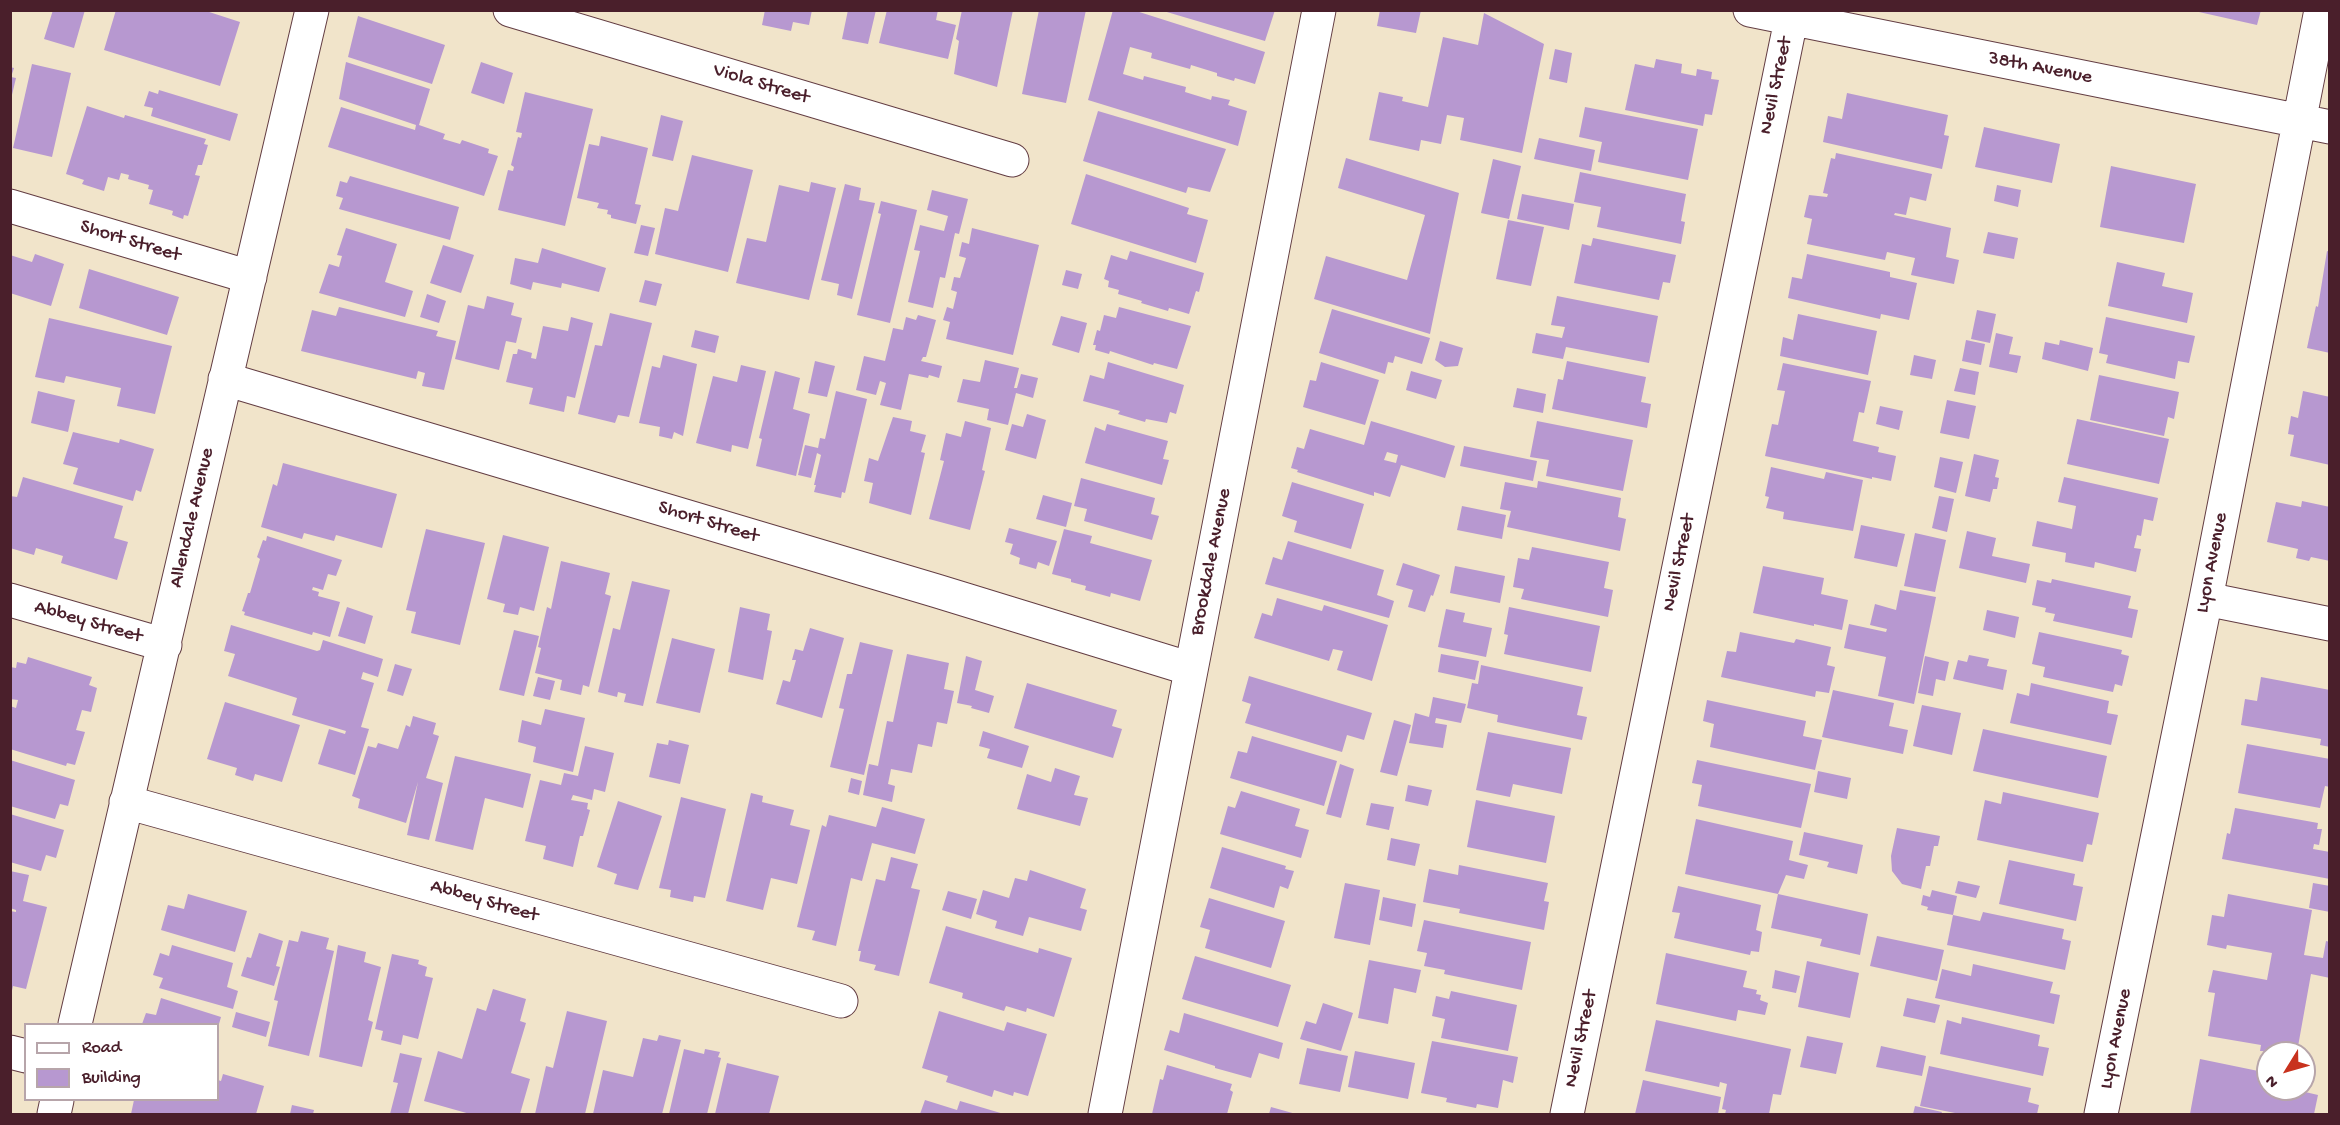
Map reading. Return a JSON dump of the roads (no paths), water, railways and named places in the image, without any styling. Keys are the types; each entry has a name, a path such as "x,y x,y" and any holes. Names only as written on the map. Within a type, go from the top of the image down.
{"street":[{"name":"Allendale Avenue","path":"75,1023 312,10"},
{"name":"Viola Street","path":"510,10 1012,160"},
{"name":"Brookdale Avenue","path":"1105,1114 1319,10"},
{"name":"38th Avenue","path":"1750,10 1792,15 2330,127"},
{"name":"Lyon Avenue","path":"2101,1114 2206,599 2320,10"},
{"name":"Nevil Street","path":"1567,1114 1792,15"},
{"name":"Short Street","path":"10,206 250,277"},
{"name":"Short Street","path":"225,379 1191,669"},
{"path":"2206,599 2330,624"},
{"name":"Abbey Street","path":"10,600 165,645"},
{"name":"Abbey Street","path":"126,802 841,1001"}]}
